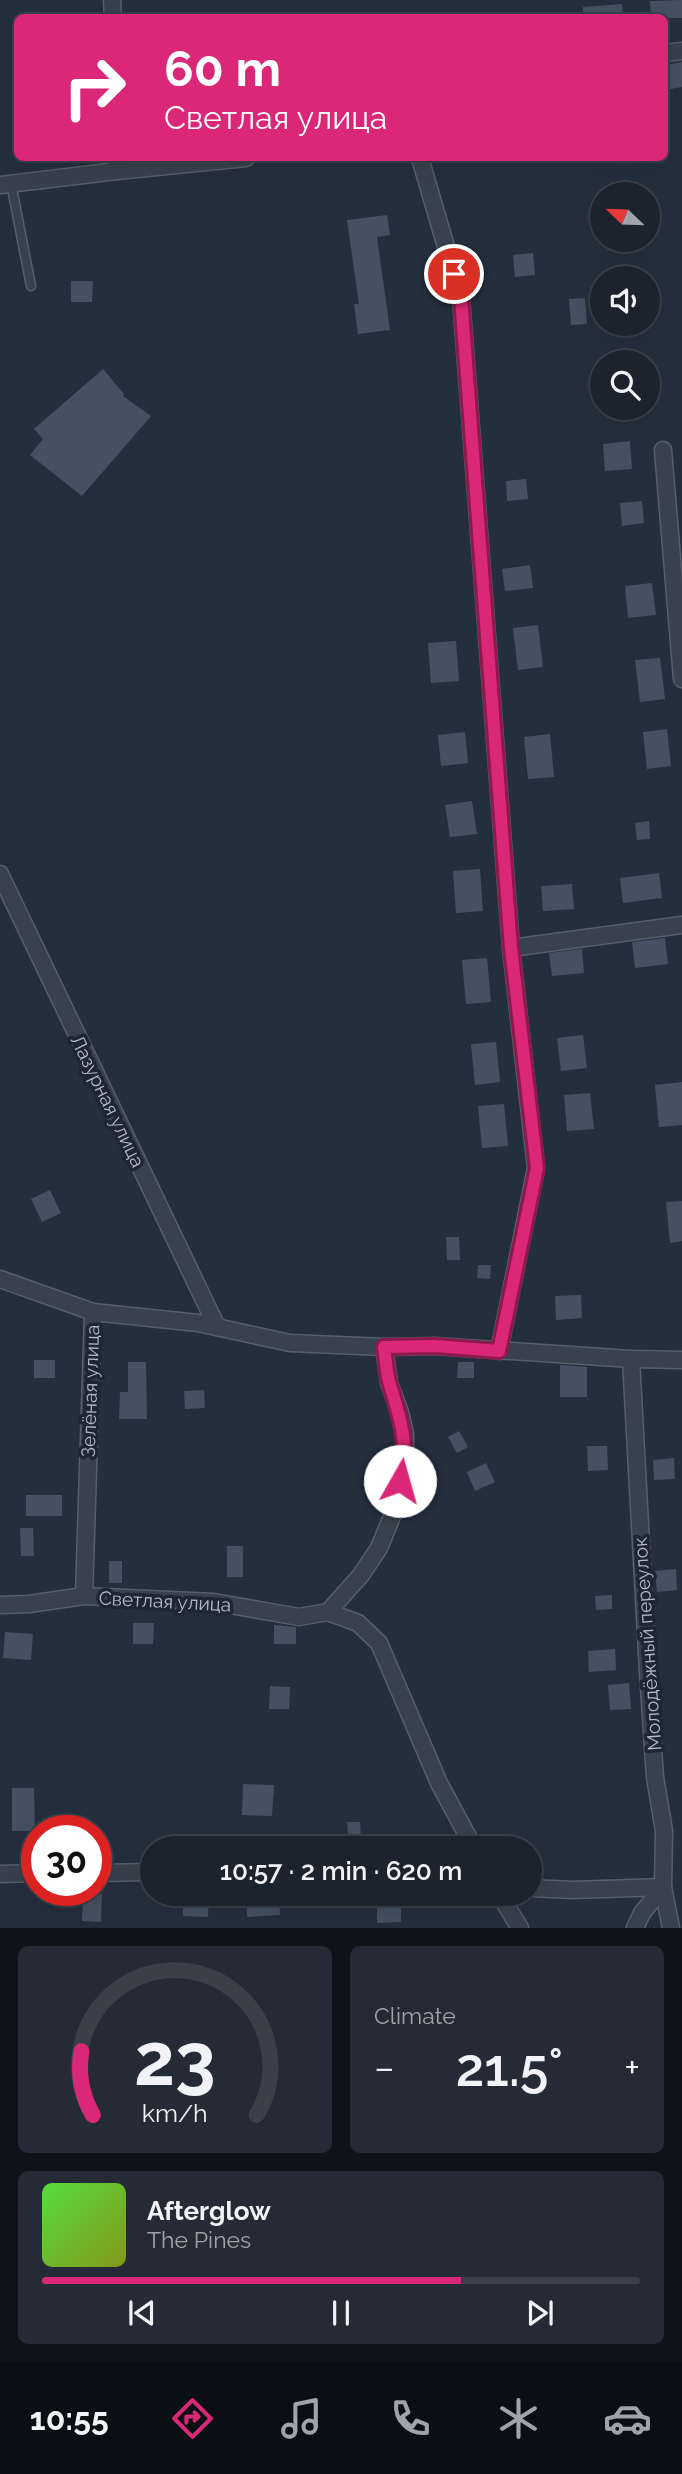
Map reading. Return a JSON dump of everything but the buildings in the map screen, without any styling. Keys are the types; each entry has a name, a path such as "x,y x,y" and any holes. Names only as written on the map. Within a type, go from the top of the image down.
{"street":[{"path":"6,184 117,164 182,161"},
{"path":"421,161 461,298 511,948 537,1168 499,1351"},
{"path":"663,450 682,679"},
{"name":"Лазурная улица","path":"0,874 217,1327"},
{"path":"511,948 682,925"},
{"path":"0,1279 93,1312"},
{"name":"Зелёная улица","path":"84,1596 93,1312 198,1323 290,1343 384,1347"},
{"path":"468,1836 439,1783 379,1643 358,1623 328,1612 361,1576 379,1548 391,1519 405,1462 405,1434 389,1382 384,1347 435,1346 682,1360"},
{"name":"Молодёжный переулок","path":"631,1359 655,1777 664,1831 663,1887 671,1928"},
{"name":"Светлая улица","path":"0,1605 84,1596 213,1602 299,1617 328,1612"},
{"path":"112,1873 140,1872"},
{"path":"0,1874 21,1873"},
{"path":"542,1889 663,1887"},
{"path":"635,1928 642,1913 663,1887"},
{"path":"506,1906 520,1928"}],"lane":[{"path":"6,184 32,286"}],"route":[{"path":"400,1481 405,1462 405,1434 389,1382 384,1347 435,1346 499,1351 537,1168 511,948 461,298 454,274"}]}
